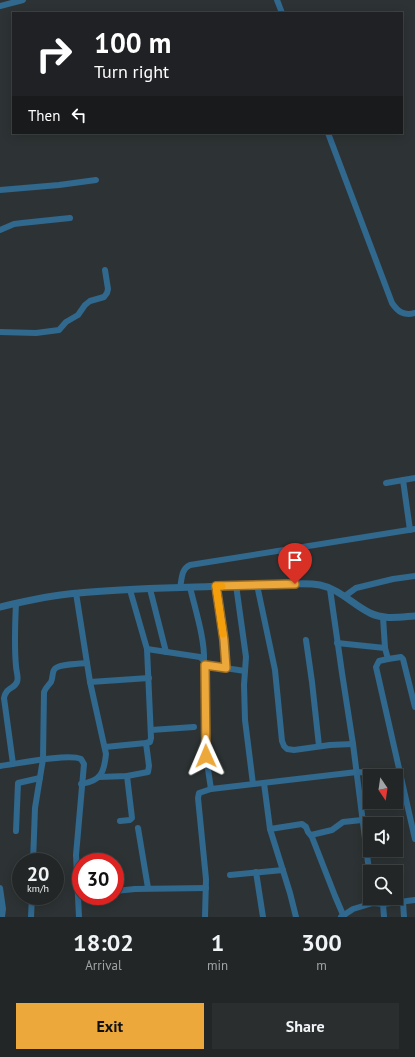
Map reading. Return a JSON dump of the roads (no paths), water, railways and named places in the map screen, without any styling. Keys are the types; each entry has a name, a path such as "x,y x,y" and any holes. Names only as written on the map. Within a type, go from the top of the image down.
{"street":[{"path":"0,6 23,0"},
{"path":"277,0 282,12"},
{"path":"328,134 392,303 397,310 404,314 415,315"},
{"path":"0,190 60,185 96,180"},
{"path":"0,230 14,224 70,218"},
{"path":"0,332 36,333 59,330 66,322 78,315 90,301 104,297 108,289 105,270"},
{"path":"386,483 415,478"},
{"path":"180,588 183,570 190,566 413,530 403,480"},
{"path":"345,596 356,588 415,576"},
{"path":"0,607 76,593 236,585 309,584 321,585 345,596 371,614 397,618 415,616"},
{"path":"236,585 245,648 245,720 254,784"},
{"path":"257,585 275,670 282,741 284,746 287,749 294,750 319,746 353,744"},
{"path":"216,586 224,640 226,668"},
{"path":"190,587 204,652 206,756 211,790"},
{"path":"150,589 166,652"},
{"path":"330,589 357,772 368,865"},
{"path":"105,748 146,743 150,742 152,738 147,649 130,590"},
{"path":"76,593 90,682 105,748 105,761 99,777 91,783 81,784"},
{"path":"13,764 4,698 5,693 15,685 18,678 15,656 16,603"},
{"path":"383,617 385,648 388,659"},
{"path":"306,640 314,694 319,746"},
{"path":"337,643 385,648"},
{"path":"147,649 200,658 205,663 245,671"},
{"path":"399,769 376,667 379,661 401,657 403,659 415,707"},
{"path":"33,853 35,808 43,759 44,692 46,687 51,682 55,667 87,663"},
{"path":"90,682 149,678"},
{"path":"151,730 194,727"},
{"path":"99,777 127,776 146,773 149,770 146,743"},
{"path":"0,766 43,759 81,758 84,764 81,784 76,853"},
{"path":"206,917 206,888 198,798 199,793 203,791 254,784 363,772"},
{"path":"120,821 130,820 132,818 127,776"},
{"path":"16,831 18,783 40,778"},
{"path":"264,783 270,829 296,917"},
{"path":"403,785 415,839"},
{"path":"311,835 332,830 343,822 362,820"},
{"path":"270,829 302,824 304,825 311,835 322,860 343,916 363,904"},
{"path":"138,828 148,888"},
{"path":"230,875 283,870"},
{"path":"256,872 263,917"},
{"path":"0,888 3,909 2,917"},
{"path":"124,890 148,888 206,888"},
{"path":"404,917 403,902 415,900"},
{"path":"31,917 32,905"},
{"path":"80,905 81,917"},
{"path":"382,905 384,917"}]}
